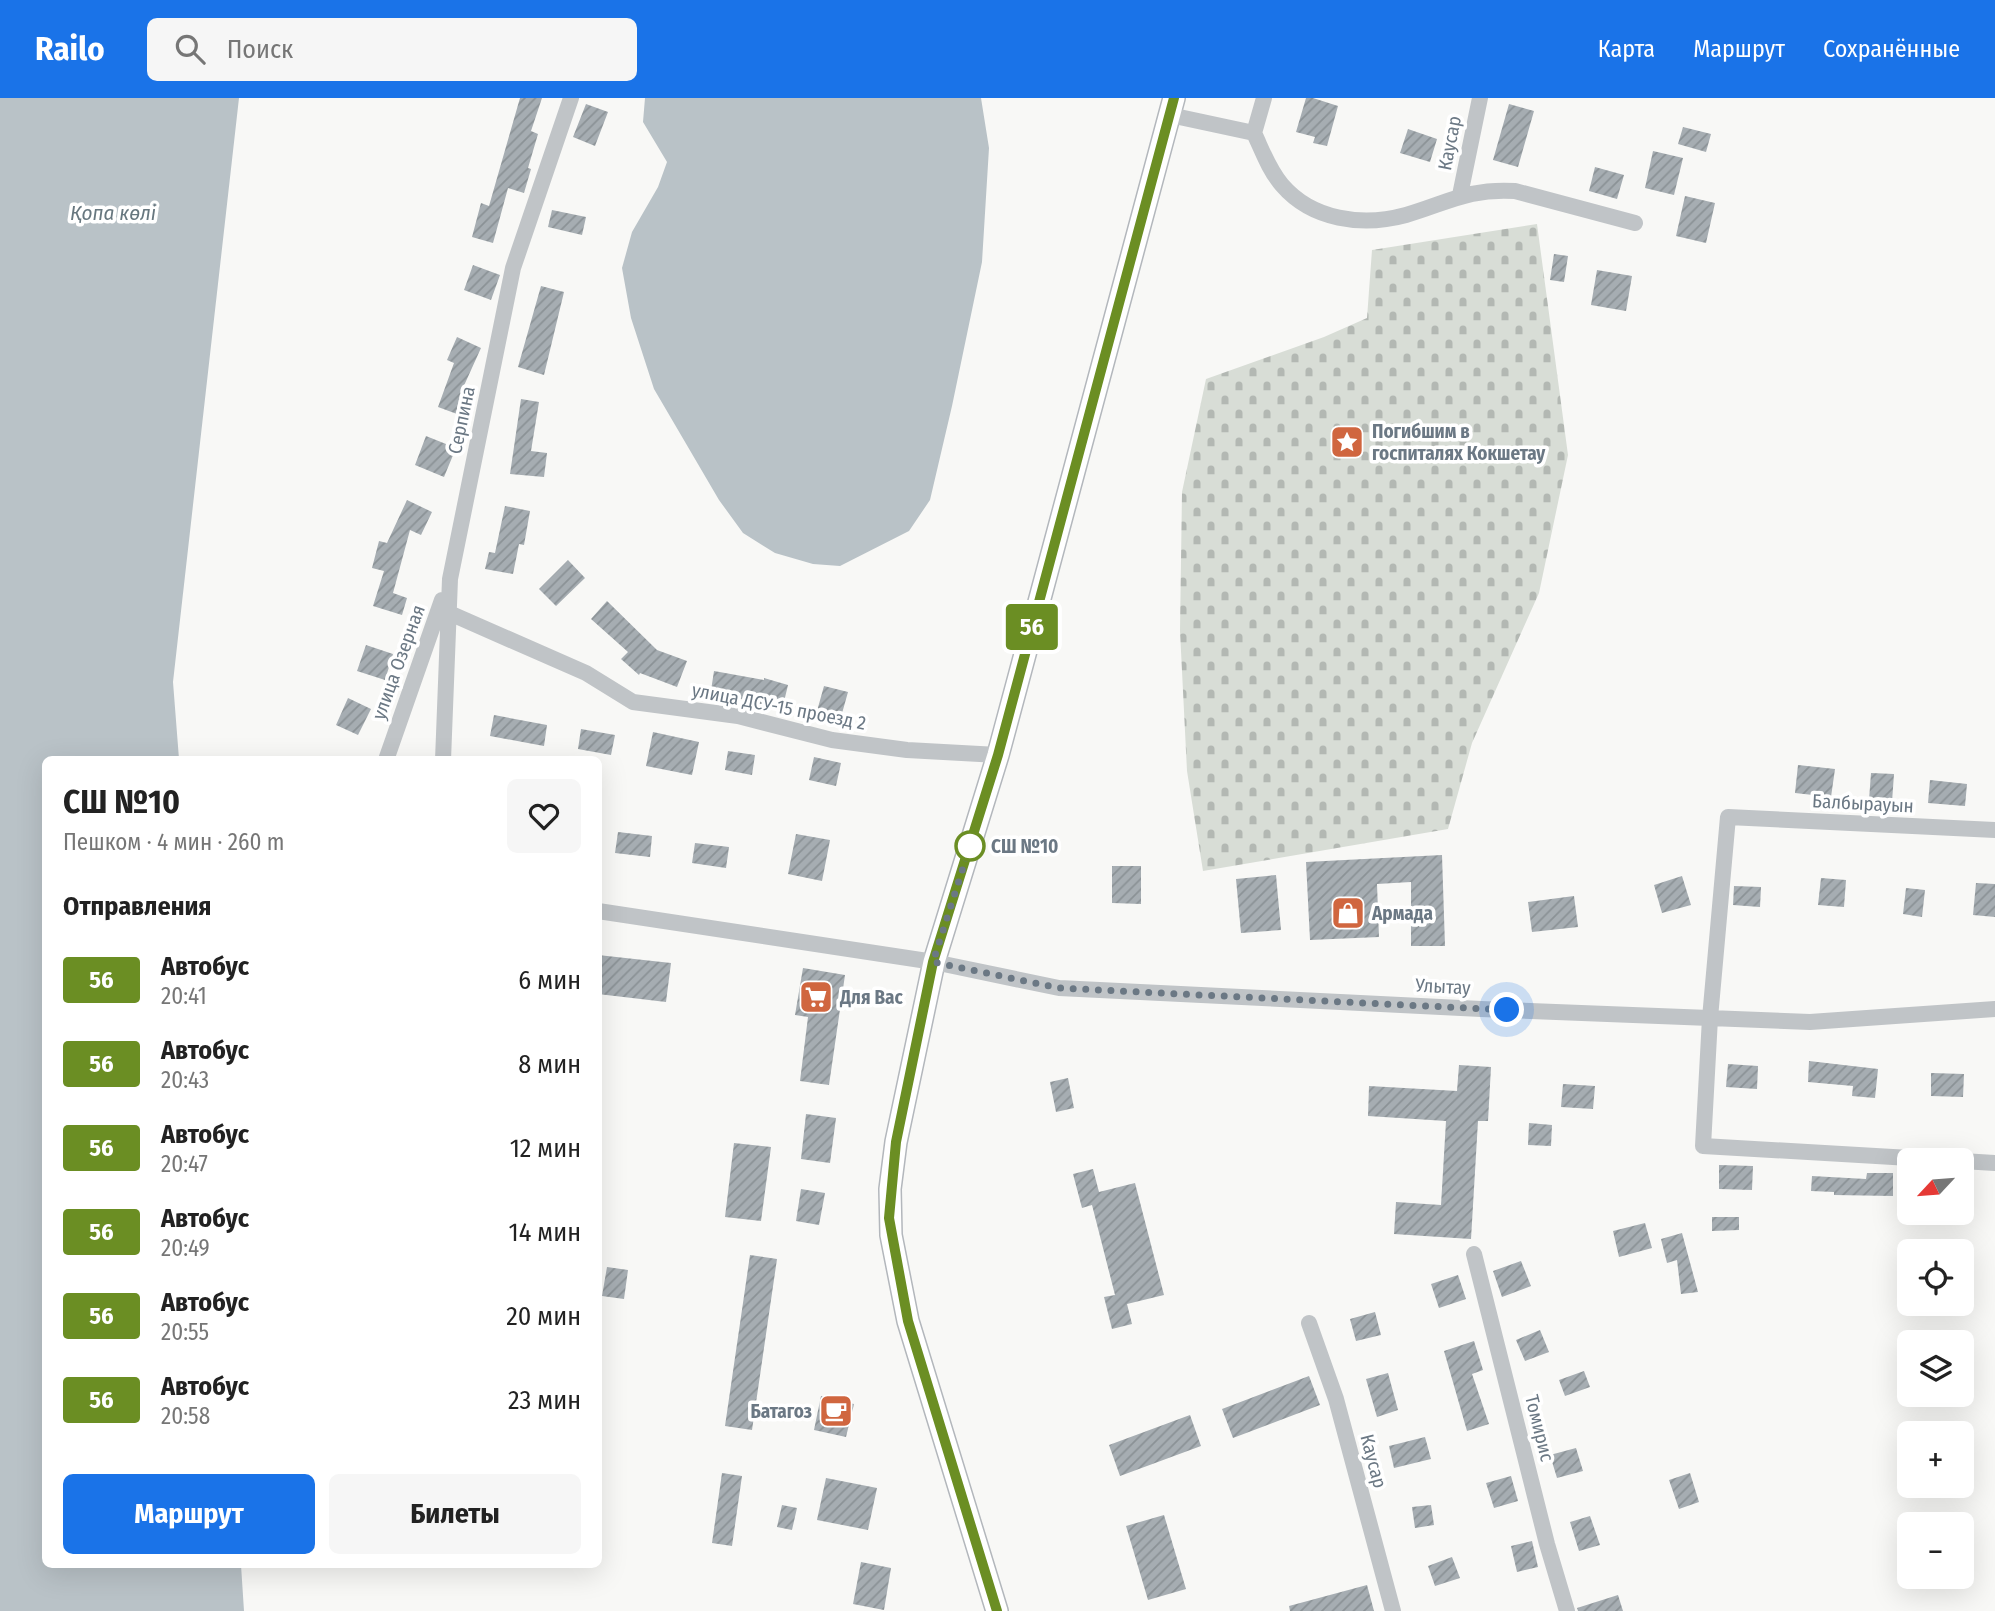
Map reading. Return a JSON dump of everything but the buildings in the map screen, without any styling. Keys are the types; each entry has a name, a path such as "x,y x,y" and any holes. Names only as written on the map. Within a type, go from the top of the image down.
{"main road":[{"path":"997,1611 913,1342 891,1235 890,1189 896,1142 933,962 998,755 1172,106"}],"street":[{"name":"Серпина","path":"443,756 450,579 513,268 571,98"},
{"path":"1264,98 1254,133 1267,161 1296,199 1339,219 1385,219 1406,215 1460,195 1495,190 1515,191 1635,223"},
{"name":"Каусар","path":"1460,195 1480,98"},
{"path":"1172,106 1254,133"},
{"name":"улица Озерная","path":"387,756 450,579"},
{"name":"улица ДСУ-15 проезд 2","path":"447,612 586,673 633,702 738,716 832,740 907,750 998,755"},
{"name":"Балбырауын","path":"1710,1018 1728,817 1995,830"},
{"path":"602,912 933,962"},
{"name":"Улытау","path":"933,962 1059,988 1710,1018 1810,1022 1995,1009"},
{"path":"1710,1018 1703,1146 1897,1157"},
{"path":"1974,1162 1995,1163"},
{"name":"Томирис","path":"1474,1254 1547,1544 1567,1611"},
{"name":"Каусар","path":"1309,1323 1336,1399 1393,1611"}],"green space":[{"path":"1537,224 1568,455 1539,593 1472,743 1448,829 1203,871 1187,771 1180,631 1182,492 1206,379 1324,337 1367,318 1372,250"}],"water":[{"name":"Қопа көлі","path":"0,98 239,98 173,682 179,756 42,756 42,1568 241,1568 244,1611 0,1611"},
{"path":"645,98 981,98 989,148 982,262 930,500 909,531 840,566 813,564 775,553 743,533 719,500 654,389 631,318 622,268 632,232 658,187 667,162 643,122"}],"bus line":[{"name":"56","path":"997,1611 908,1321 891,1235 890,1189 896,1142 933,962 998,755 1174,98"}],"place":[{"name":"Погибшим в госпиталях Кокшетау","path":"1347,442"},
{"name":"СШ №10","path":"970,846"},
{"name":"Армада","path":"1348,913"},
{"name":"Для Вас","path":"816,997"},
{"name":"Батагоз","path":"836,1411"}],"route":[{"path":"970,846 933,962 1059,988 1507,1010"}]}
